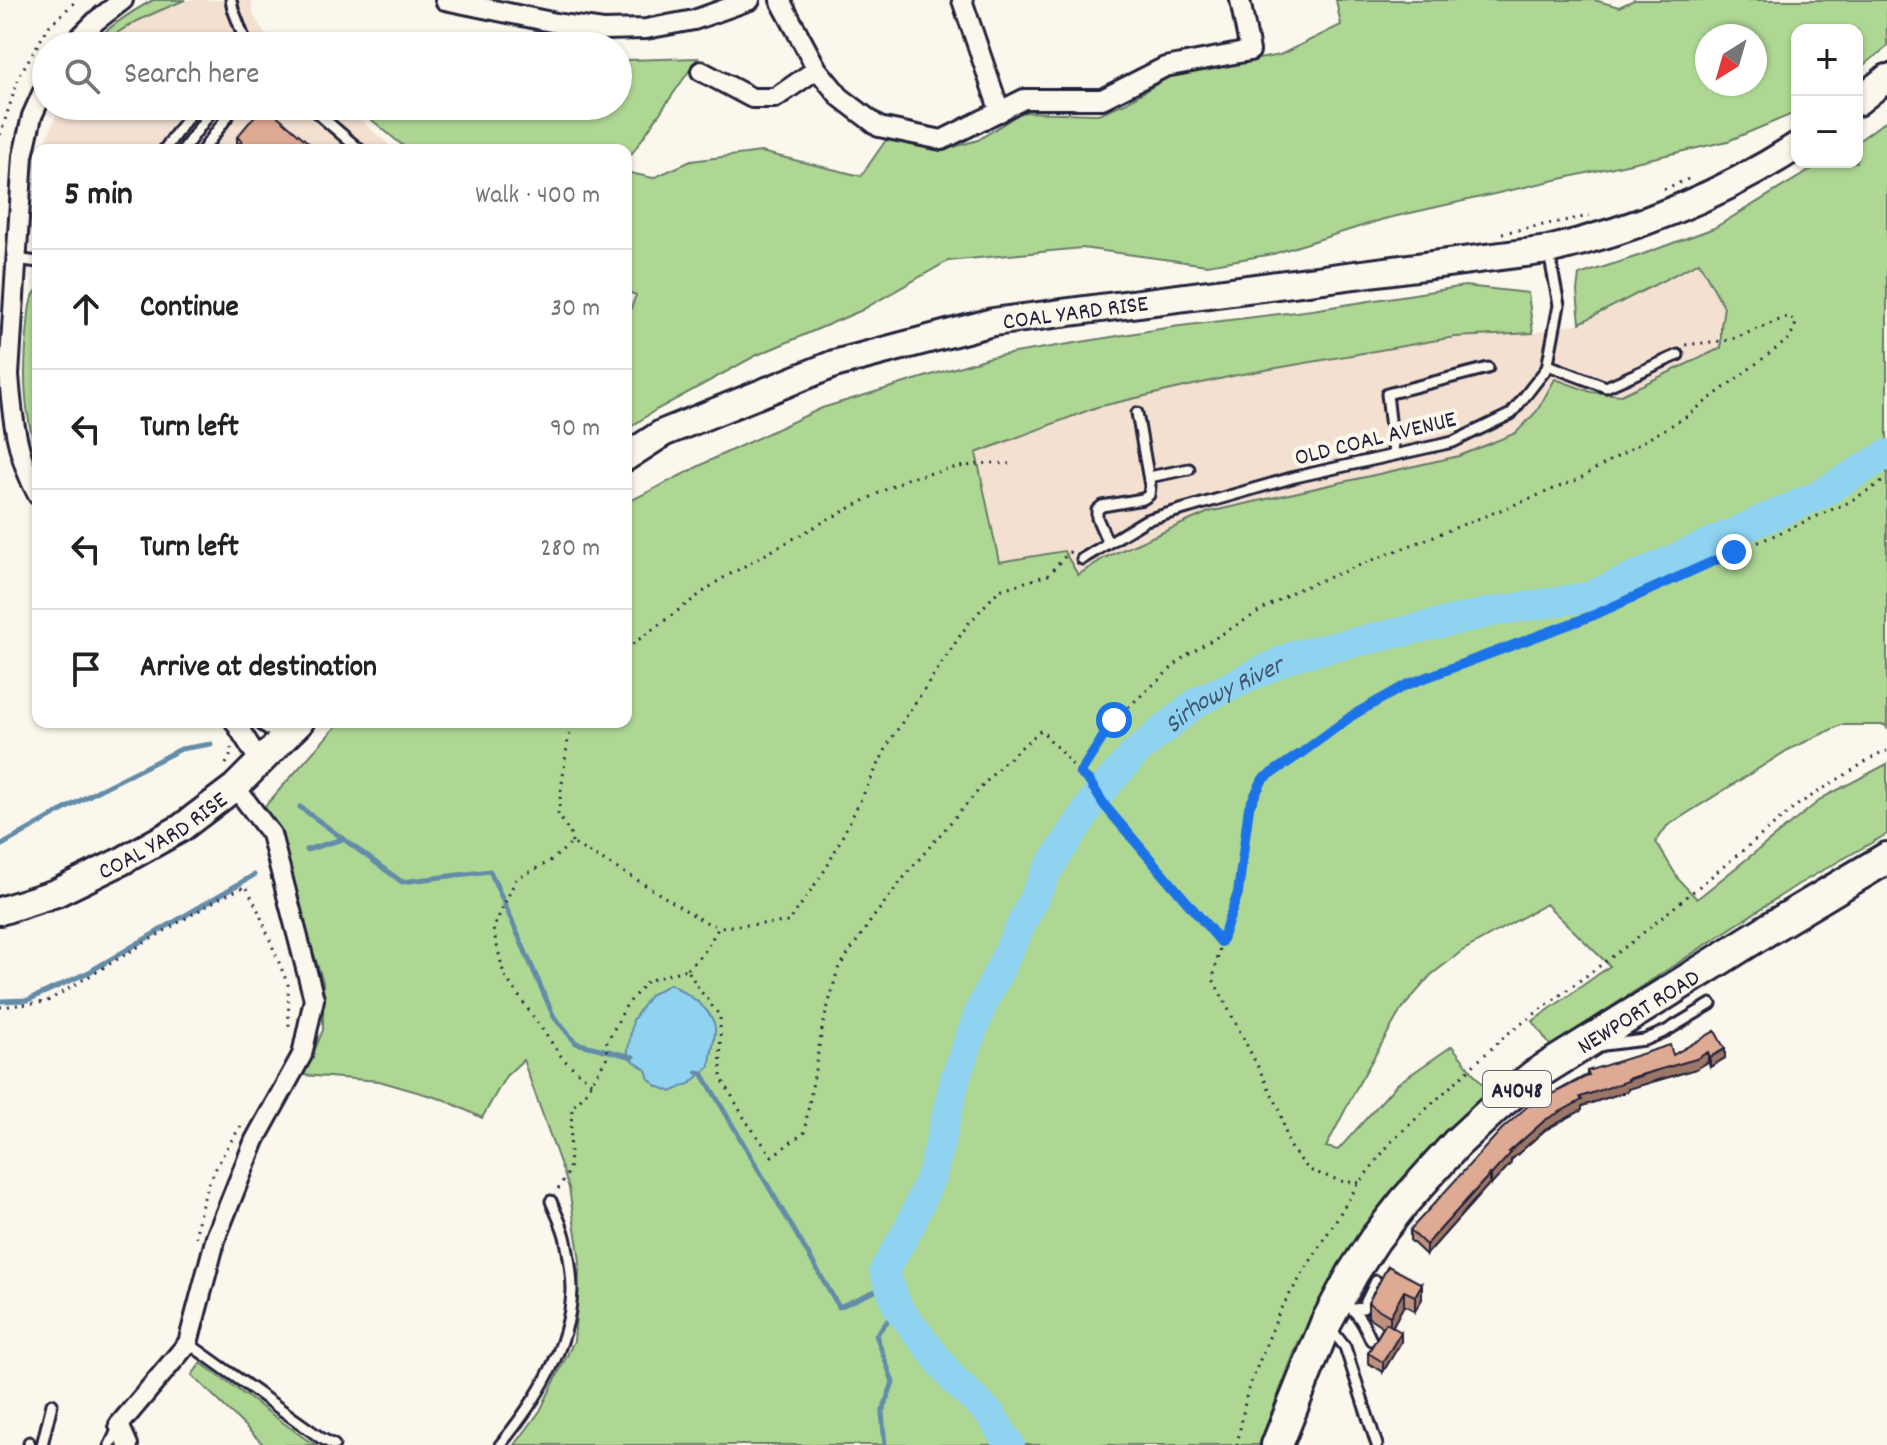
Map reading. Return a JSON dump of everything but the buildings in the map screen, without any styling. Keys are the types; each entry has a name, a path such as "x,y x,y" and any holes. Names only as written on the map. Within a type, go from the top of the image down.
{"main road":[{"path":"1863,97 1887,78"},
{"name":"COAL YARD RISE","path":"632,453 663,433 834,364 993,322 1547,236 1594,239 1686,207 1791,150"},
{"name":"COAL YARD RISE","path":"0,911 56,893 181,828 229,779 260,762 283,728"},
{"name":"NEWPORT ROAD","path":"1277,1445 1340,1310 1353,1273 1405,1201 1457,1143 1535,1075 1887,858"}],"street":[{"path":"85,32 123,0"},
{"path":"445,0 603,30 646,29 694,20 723,4 750,0"},
{"path":"780,0 817,69 840,97 879,127 942,140 1024,99 1102,99 1165,67 1250,51 1240,0"},
{"path":"962,0 1000,112"},
{"path":"701,71 752,98 775,98 817,69"},
{"path":"32,116 23,156 9,375 12,411 25,468 32,483"},
{"path":"239,728 260,762"},
{"path":"128,1445 119,1425 188,1343 216,1237 255,1140 302,1055 314,999 271,834 229,779"}],"lane":[{"path":"231,0 241,32"},
{"path":"168,144 186,120"},
{"path":"187,144 205,120"},
{"path":"207,144 225,120"},
{"path":"325,120 353,144"},
{"name":"OLD COAL AVENUE","path":"1082,559 1146,520 1295,477 1453,442 1511,414 1548,365 1559,305 1547,236"},
{"path":"16,259 32,261"},
{"path":"1548,365 1606,387 1678,355"},
{"path":"1394,454 1387,394 1488,368"},
{"path":"1108,543 1097,518 1097,510 1102,506 1143,499 1149,495 1149,477 1137,413"},
{"path":"1149,477 1189,469"},
{"path":"1575,1049 1645,1040 1711,1004"},
{"path":"500,1445 526,1413 553,1367 567,1321 572,1289 566,1239 551,1201"},
{"path":"1340,1310 1363,1308 1376,1281"},
{"path":"1340,1310 1361,1318 1371,1340"},
{"path":"1340,1310 1345,1347 1377,1445"},
{"path":"188,1343 334,1445"},
{"path":"42,1445 52,1404"},
{"path":"110,1445 119,1425"}],"path":[{"path":"45,32 77,0"},
{"path":"0,135 20,74 32,54"},
{"path":"1654,194 1695,176"},
{"path":"1547,236 1600,214"},
{"path":"1080,773 1114,720 1185,656 1294,591 1577,480 1684,418 1789,339 1796,324 1789,316 1730,340 1685,344 1678,355"},
{"path":"632,645 718,581 906,479 958,467 1009,464"},
{"path":"1359,1183 1341,1181 1309,1170 1289,1146 1279,1108 1213,979 1221,942 1238,893 1249,807 1263,779 1353,715 1406,685 1594,615 1847,503 1887,479"},
{"path":"572,843 703,921 719,927 789,922 827,867 891,739 968,624 999,590 1048,575 1069,552 1082,559"},
{"path":"572,843 571,835 558,814 568,739 573,728"},
{"path":"687,969 720,1016 721,1077 746,1121 772,1156 804,1133 823,1024 838,969 909,871 1000,766 1041,730 1089,781 1105,806 1221,942"},
{"path":"229,779 231,745"},
{"path":"572,843 549,862 516,879 493,929 504,975 563,1059 591,1083"},
{"path":"0,1007 46,1002 218,899 246,886 288,985 289,1032"},
{"path":"551,1201 569,1171 572,1108 584,1095 607,1057 607,1042 626,1006 647,981 687,969 704,952 719,927"},
{"path":"196,1244 198,1215 224,1149 241,1126"}],"shaded area":[{"path":"185,0 251,0 254,16 264,32 117,32"},
{"path":"54,120 361,120 388,144 44,144"},
{"path":"1699,262 1724,307 1722,348 1621,395 1591,392 1555,379 1537,411 1516,433 1459,456 1209,512 1104,558 1078,575 1064,551 999,562 976,453 1097,407 1237,375 1455,337 1533,333 1580,323"}],"green space":[{"path":"153,0 185,0 119,32 104,32"},
{"path":"1336,0 1594,0 1619,7 1634,0 1887,0 1887,47 1863,65 1863,24 1791,24 1791,115 1728,141 1384,219 1273,254 1207,265 1082,248 948,261 860,311 755,356 632,426 632,305 636,295 632,293 632,173 653,178 691,161 761,152 861,176 886,140 940,151 978,140 1022,112 1098,114 1125,103 1172,75 1280,55 1341,25"},
{"path":"698,58 632,153 632,144 401,144 372,120 632,120 632,60"},
{"path":"1887,120 1887,728 1885,725 1841,725 1788,750 1667,826 1656,842 1679,880 1697,899 1824,797 1887,764 1887,834 1797,885 1552,1048 1533,1021 1610,966 1546,904 1462,951 1431,975 1401,1010 1326,1147 1338,1150 1397,1084 1452,1046 1490,1094 1475,1105 1376,1219 1333,1280 1298,1343 1259,1445 515,1445 540,1411 574,1341 580,1261 569,1188 523,1060 506,1076 482,1118 445,1100 379,1081 304,1075 323,1030 323,982 265,806 335,728 632,728 632,500 822,408 991,357 1172,327 1312,310 1465,286 1528,293 1533,333 1455,337 1237,375 1097,407 976,453 999,562 1064,551 1078,575 1104,558 1209,512 1459,456 1516,433 1537,411 1555,379 1591,392 1621,395 1721,348 1724,307 1699,262 1580,323 1577,291 1579,275 1714,228 1814,168 1863,168 1863,138"},
{"path":"32,300 32,436 25,375"},
{"path":"201,1363 317,1445 264,1445 192,1375"}],"water":[{"path":"670,984 704,1008 713,1021 715,1031 710,1066 691,1083 671,1092 657,1086 649,1079 646,1070 627,1056 633,1020 650,995"}],"waterway":[{"name":"Sirhowy River","path":"1010,1445 990,1414 953,1379 898,1308 884,1271 910,1226 933,1172 956,1076 981,1008 1047,871 1096,797 1136,752 1197,702 1293,656 1496,611 1588,597 1819,495 1887,454"},
{"path":"0,846 97,791 181,749 211,744"},
{"path":"300,807 402,882 490,871 554,1017 576,1043 633,1057"},
{"path":"306,850 343,839"},
{"path":"0,1001 28,1000 89,972 254,875"},
{"path":"697,1072 702,1073 839,1307 889,1285"},
{"path":"885,1445 882,1413 893,1382 876,1335 898,1308"}],"route":[{"path":"1114,720 1080,773 1221,942 1238,893 1249,807 1263,779 1353,715 1406,685 1594,615 1734,552"}]}
